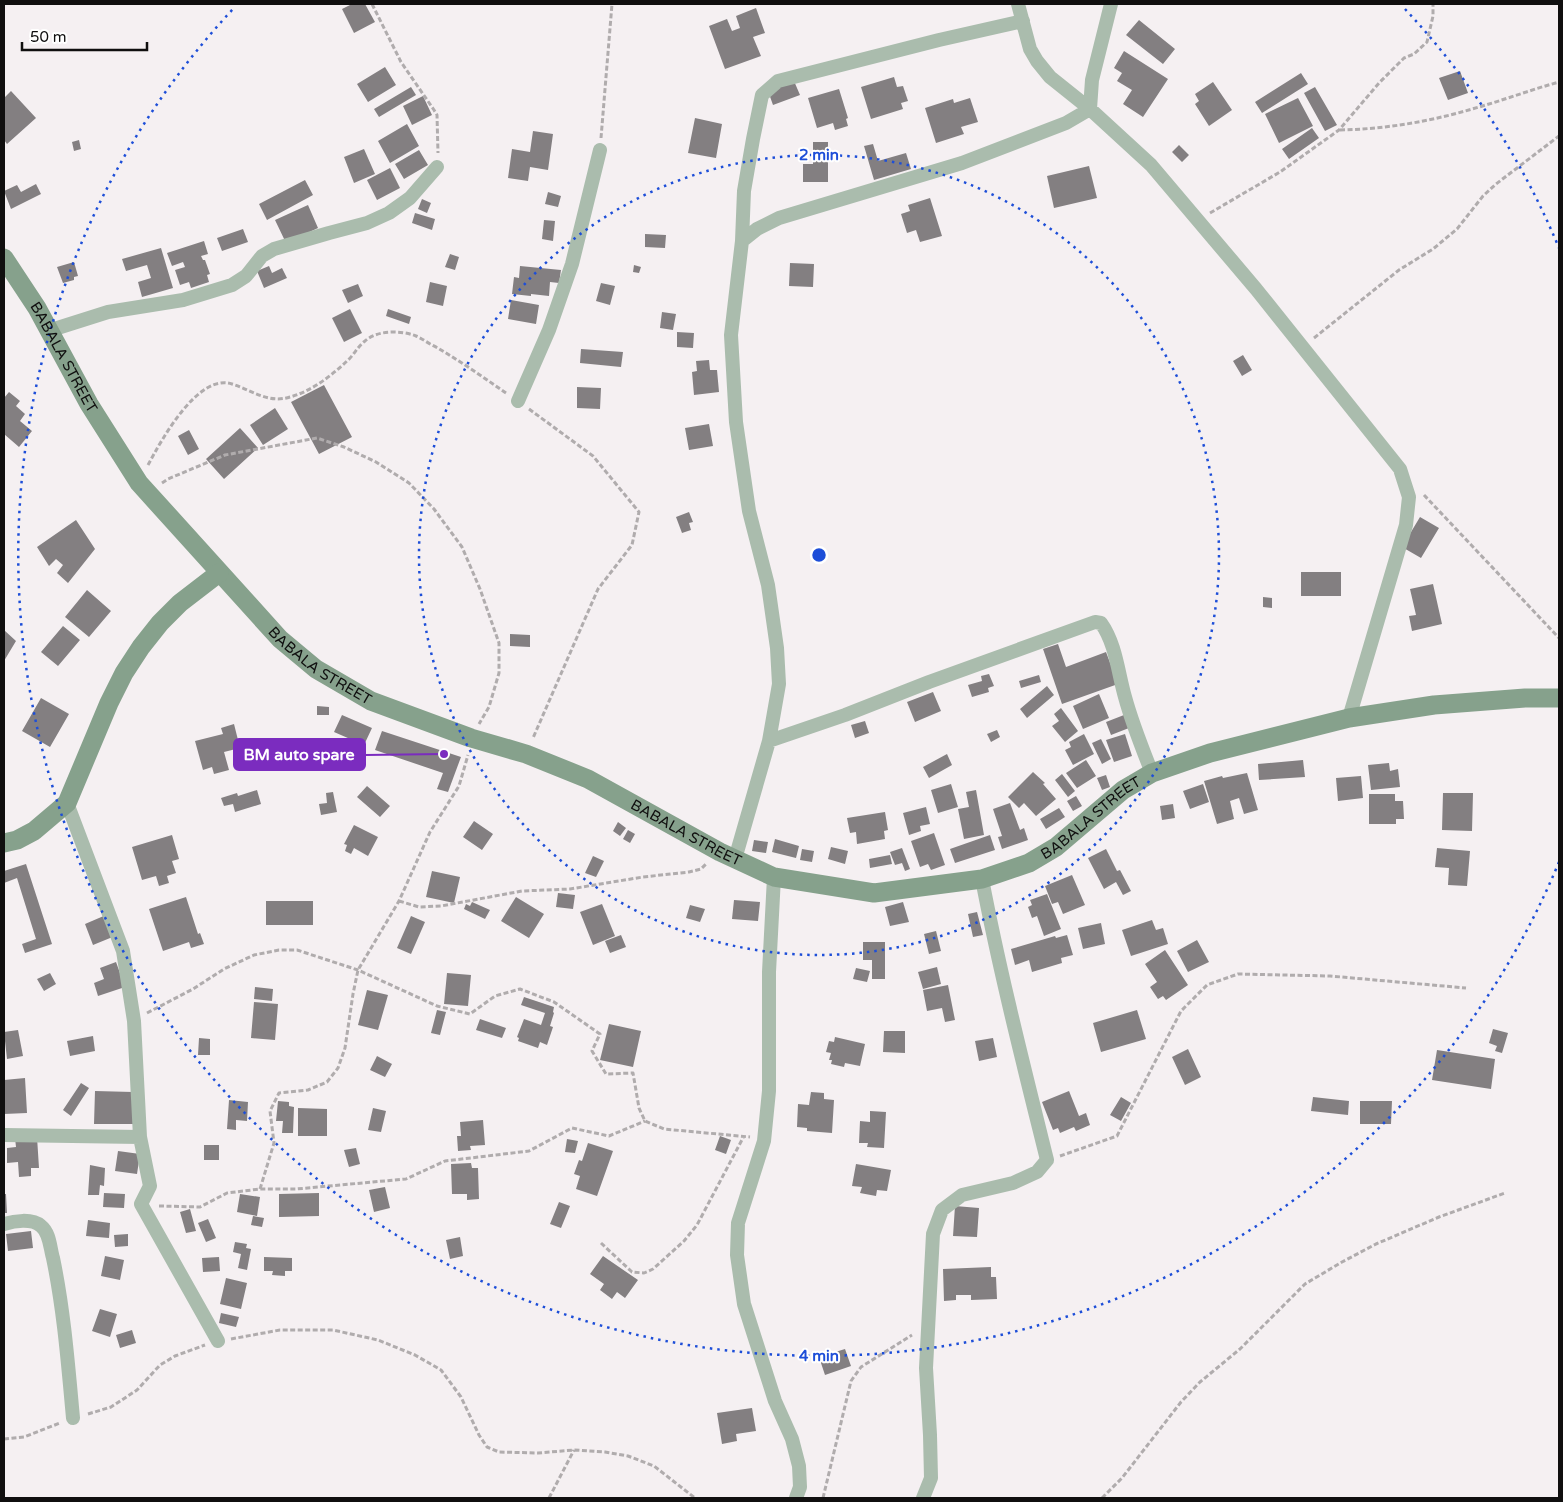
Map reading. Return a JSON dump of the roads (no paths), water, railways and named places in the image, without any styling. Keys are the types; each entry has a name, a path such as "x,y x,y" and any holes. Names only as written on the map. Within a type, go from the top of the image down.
{"street":[{"path":"1018,4 1030,49 1050,77 1090,109 1150,165 1256,289 1400,469 1409,497 1406,525 1349,718"},
{"path":"1090,109 1092,80 1111,4"},
{"path":"728,856 770,742 779,684 777,648 768,585 749,511 736,422 731,335 742,240 744,191 762,95 778,81 939,40 1024,21"},
{"path":"742,240 756,229 780,218 962,163 1066,123 1090,109"},
{"path":"518,401 549,330 572,264 600,150"},
{"path":"48,331 108,312 183,300 232,286 246,276 262,256 274,250 367,223 389,213 410,198 437,166"},
{"name":"BABALA STREET","path":"4,258 37,308 89,404 143,488 218,573 280,639 316,669 371,701 471,738 526,754 588,779 728,856 774,877 874,893 982,879 1029,863 1056,847 1123,790 1152,774 1210,753 1349,718 1434,705 1525,698 1559,698"},
{"path":"4,843 18,840 34,831 67,802 109,703 124,673 141,647 180,602 218,573"},
{"path":"770,742 1094,622 1101,623 1106,630 1115,656 1134,730 1152,774"},
{"path":"67,802 123,951 134,1021 140,1138 150,1186 141,1204 218,1341"},
{"path":"774,877 769,972 770,1091 764,1141 738,1223 738,1255 744,1304 775,1401 792,1439 799,1466 800,1487 796,1498"},
{"path":"923,1498 931,1478 926,1368 933,1234 942,1210 962,1195 1013,1183 1037,1172 1047,1160 999,961 982,879"},
{"path":"4,1134 140,1138"},
{"path":"4,1224 27,1221 41,1226 49,1238 60,1291 66,1334 72,1418"}],"place":[{"name":"BM auto spare","path":"444,754"}]}
